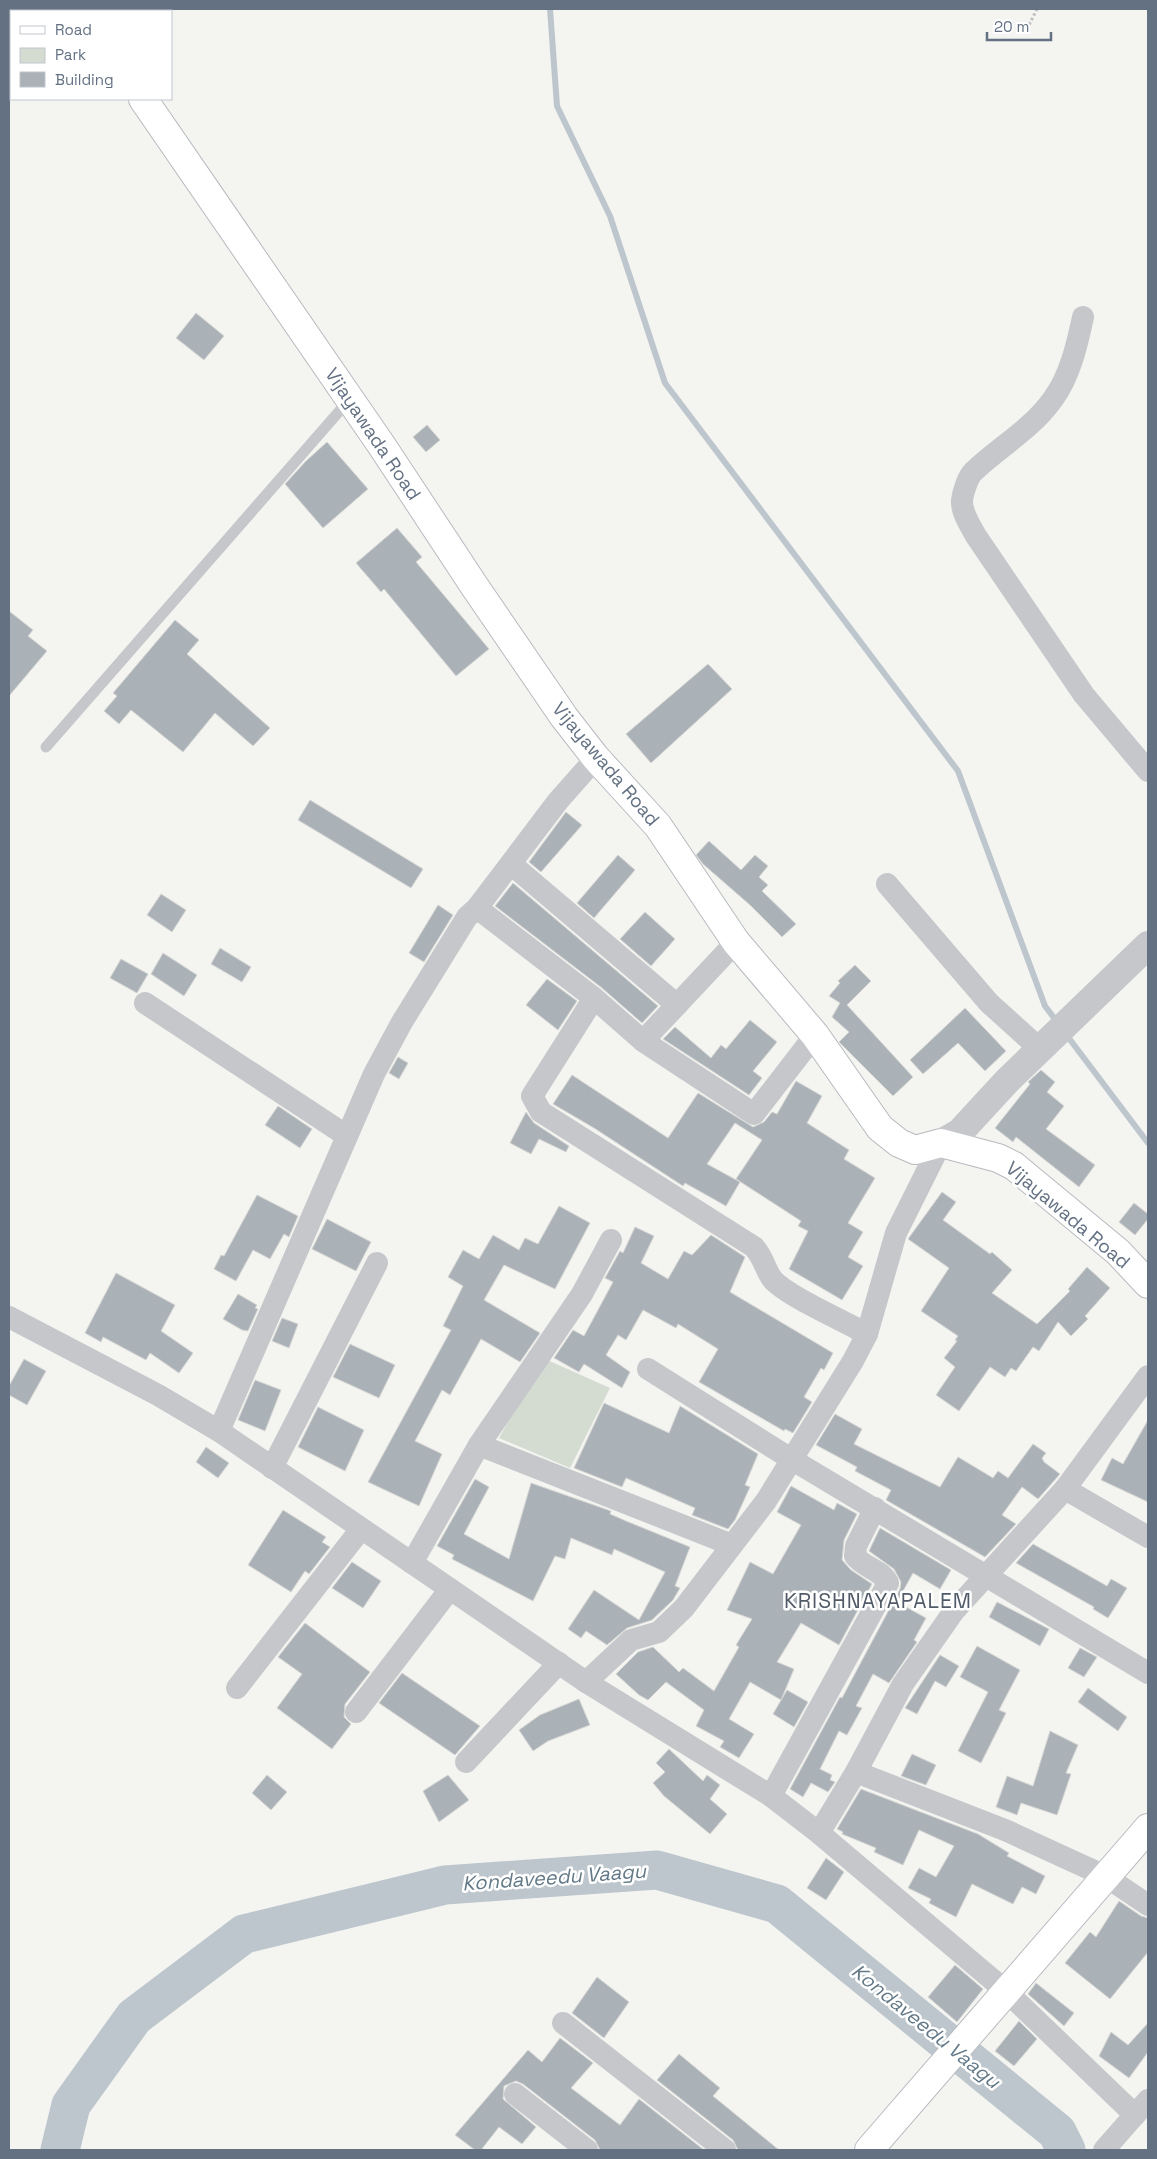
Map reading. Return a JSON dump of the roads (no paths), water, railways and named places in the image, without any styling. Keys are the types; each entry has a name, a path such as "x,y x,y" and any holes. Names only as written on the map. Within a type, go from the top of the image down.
{"main road":[{"name":"Vijayawada Road","path":"145,100 564,716 596,758 658,826 736,942 815,1035 880,1128 899,1143 915,1150 941,1142 998,1158 1014,1166 1118,1252 1148,1284"},
{"path":"871,2148 1105,1876 1148,1830"}],"street":[{"path":"1083,317 1078,341 1066,375 1054,399 1031,426 972,473 962,502 965,514 976,536 1078,687 1148,771"},
{"path":"219,1432 374,1074 402,1022 467,917 477,908 512,864 558,801 596,758"},
{"path":"512,864 677,1005"},
{"path":"887,884 989,1003 1044,1046"},
{"path":"477,908 594,998 643,1041 754,1114 815,1035"},
{"path":"643,1041 736,942"},
{"path":"586,1682 631,1640 659,1632 684,1608 766,1501 853,1361 866,1334 896,1233 941,1142 960,1132 1044,1046 1148,945"},
{"path":"594,998 532,1096 541,1112 754,1247 762,1257 770,1276 783,1288 866,1334"},
{"path":"145,1003 347,1136"},
{"path":"412,1563 480,1445 582,1294 611,1240"},
{"path":"272,1468 377,1263"},
{"path":"9,1317 158,1395 219,1432 586,1682 771,1796 819,1833 1141,2107 1104,2150"},
{"path":"648,1369 792,1459 1148,1674"},
{"path":"819,1833 856,1772 903,1684 954,1611 1065,1489 1148,1376"},
{"path":"480,1445 732,1545"},
{"path":"1065,1489 1148,1537"},
{"path":"771,1796 888,1584 883,1575 860,1563 855,1556 856,1546 875,1508"},
{"path":"237,1688 361,1529"},
{"path":"356,1712 450,1589"},
{"path":"466,1762 558,1663"},
{"path":"856,1772 978,1818 1105,1876 1148,1905"},
{"path":"562,2024 725,2150"},
{"path":"515,2094 586,2150"}],"lane":[{"path":"46,747 350,399"}],"waterway":[{"path":"550,9 557,106 610,216 665,383 958,771 1045,1006 1058,1023"},
{"path":"1065,1033 1148,1143"},
{"name":"Kondaveedu Vaagu","path":"60,2150 71,2105 134,2017 244,1934 445,1885 657,1870 777,1904 1057,2132 1066,2150"}],"district":[{"name":"KRISHNAYAPALEM","path":"878,1600"}]}
